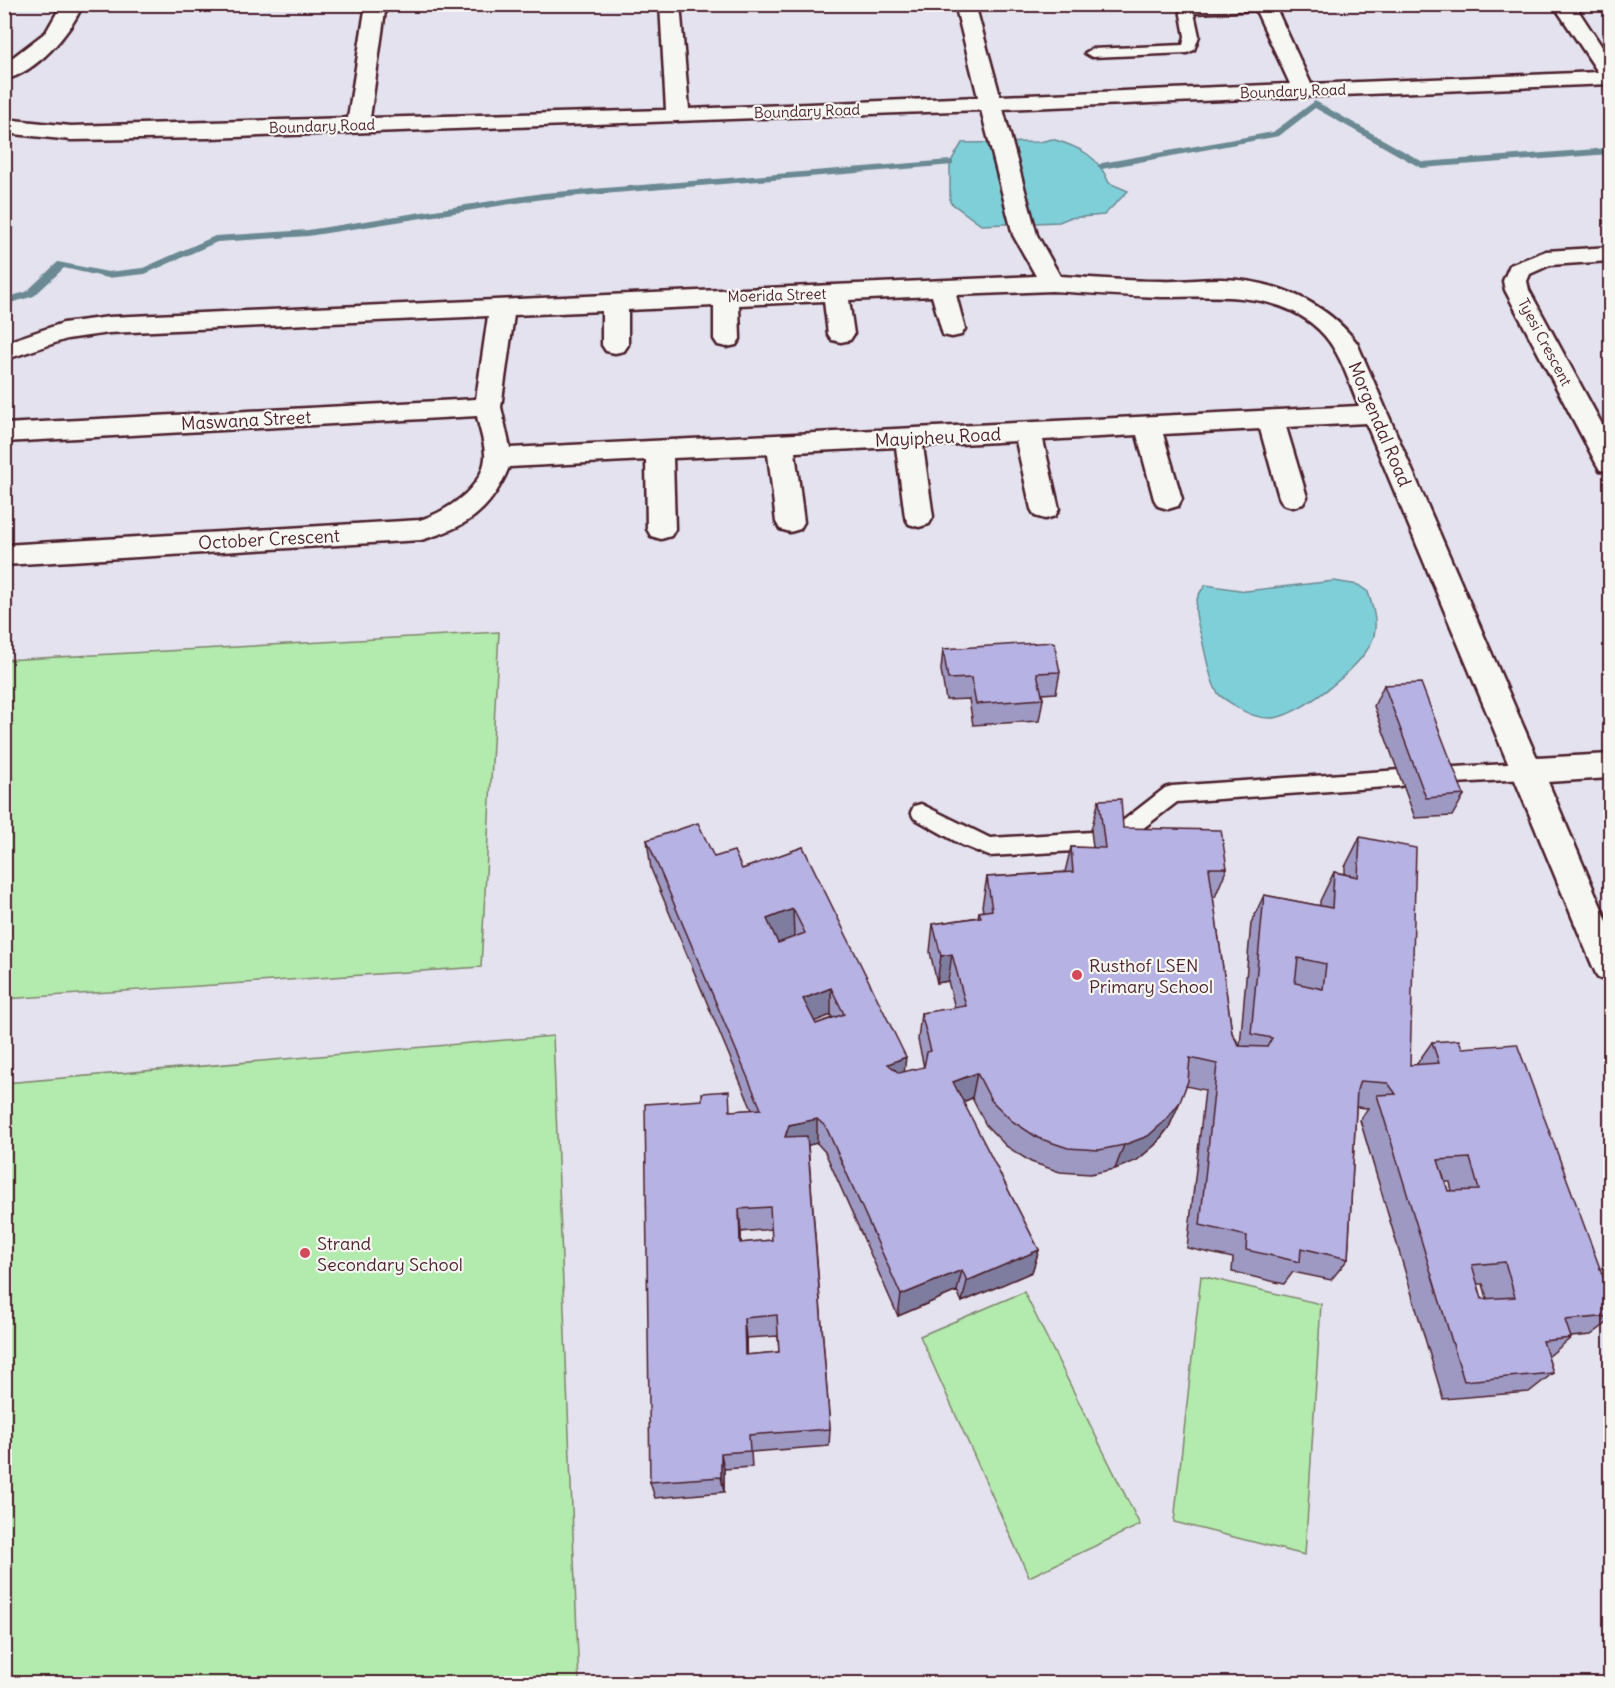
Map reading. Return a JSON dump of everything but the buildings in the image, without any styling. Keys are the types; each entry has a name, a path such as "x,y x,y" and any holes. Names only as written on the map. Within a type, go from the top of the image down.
{"street":[{"path":"4,74 56,36 66,22 72,4"},
{"path":"358,124 376,4"},
{"path":"670,4 678,116"},
{"path":"965,4 1023,228 1052,283"},
{"path":"1563,4 1611,76"},
{"path":"1263,5 1303,90"},
{"name":"Boundary Road","path":"4,126 71,134 678,116 1611,76"},
{"name":"Tyesi Crescent","path":"1611,254 1546,258 1530,263 1519,270 1515,280 1517,290 1611,463"},
{"name":"Moerida Street","path":"502,306 1052,283"},
{"name":"Morgendal Road","path":"1052,283 1162,289 1223,287 1257,292 1292,302 1333,329 1348,349 1525,771 1611,967"},
{"path":"942,288 952,329"},
{"path":"836,293 841,334"},
{"path":"726,297 727,339"},
{"path":"615,303 615,345"},
{"path":"4,352 63,331 109,325 502,306 488,407 499,458"},
{"name":"Maswana Street","path":"4,433 488,407"},
{"name":"Mayipheu Road","path":"499,458 1376,414"},
{"path":"1271,421 1293,497"},
{"path":"1149,427 1168,500"},
{"path":"1028,433 1045,509"},
{"path":"909,439 919,517"},
{"path":"781,445 790,522"},
{"path":"659,451 661,530"},
{"name":"October Crescent","path":"4,555 421,530 442,524 481,497 499,458"},
{"path":"1525,771 1611,766"}],"lane":[{"path":"1092,53 1182,50 1189,47 1192,36 1186,7 1263,5"},
{"path":"1437,776 1525,771"},
{"path":"921,812 969,839 989,847 1103,840 1172,794 1400,778"}],"green space":[{"path":"499,632 481,967 5,999 5,660"},
{"path":"553,1036 579,1683 5,1683 5,1083"},
{"path":"1201,1276 1321,1304 1305,1555 1174,1522"},
{"path":"1024,1292 1140,1525 1029,1577 920,1336"}],"water":[{"path":"1052,139 1079,149 1099,165 1109,183 1128,191 1104,215 1069,218 1059,222 981,225 950,202 950,163 962,143 1040,142"},
{"path":"1334,581 1358,585 1368,592 1372,604 1374,635 1366,652 1356,664 1314,699 1285,715 1273,718 1258,717 1223,698 1214,686 1196,617 1196,603 1206,585 1246,591"}],"waterway":[{"path":"1102,166 1276,134 1315,104 1421,165 1610,151"},
{"path":"4,302 30,294 62,264 108,275 145,271 215,239 308,233 543,196 950,163"}],"place":[{"name":"Rusthof LSEN Primary School","path":"1077,975"},
{"name":"Strand Secondary School","path":"305,1253"}]}
